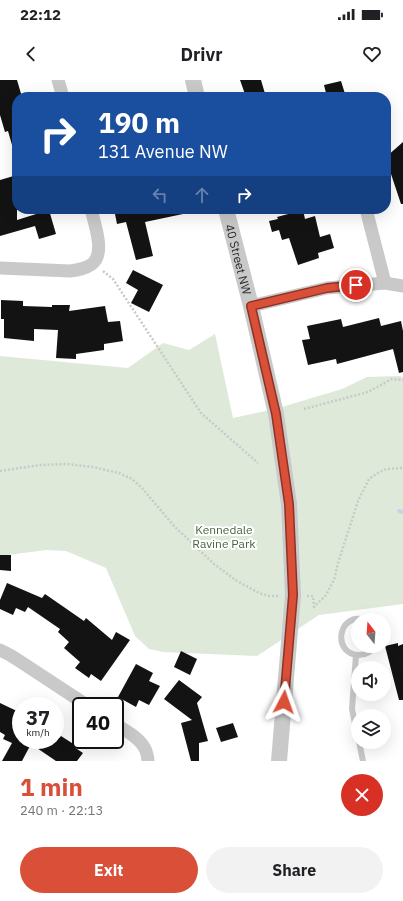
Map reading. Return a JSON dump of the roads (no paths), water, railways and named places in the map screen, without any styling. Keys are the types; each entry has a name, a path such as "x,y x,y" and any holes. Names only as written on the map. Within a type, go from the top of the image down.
{"street":[{"path":"58,80 62,92"},
{"path":"193,80 196,92"},
{"path":"0,268 70,271 80,270 87,267 93,263 99,244 92,214"},
{"name":"40 Street NW","path":"227,214 251,306 276,414 289,504 293,595 279,761"},
{"path":"367,214 385,282"},
{"path":"251,306 327,288 385,282 403,286"},
{"path":"0,650 22,662 74,697"},
{"path":"124,730 142,744 148,761"}],"lane":[{"path":"351,621 348,622 342,632 341,638 345,649 356,655 368,653"},
{"path":"352,709 356,655"},
{"path":"360,749 363,761"}],"waterway":[{"path":"399,511 403,512"}],"park label":[{"name":"Kennedale Ravine Park","path":"224,536"}]}
